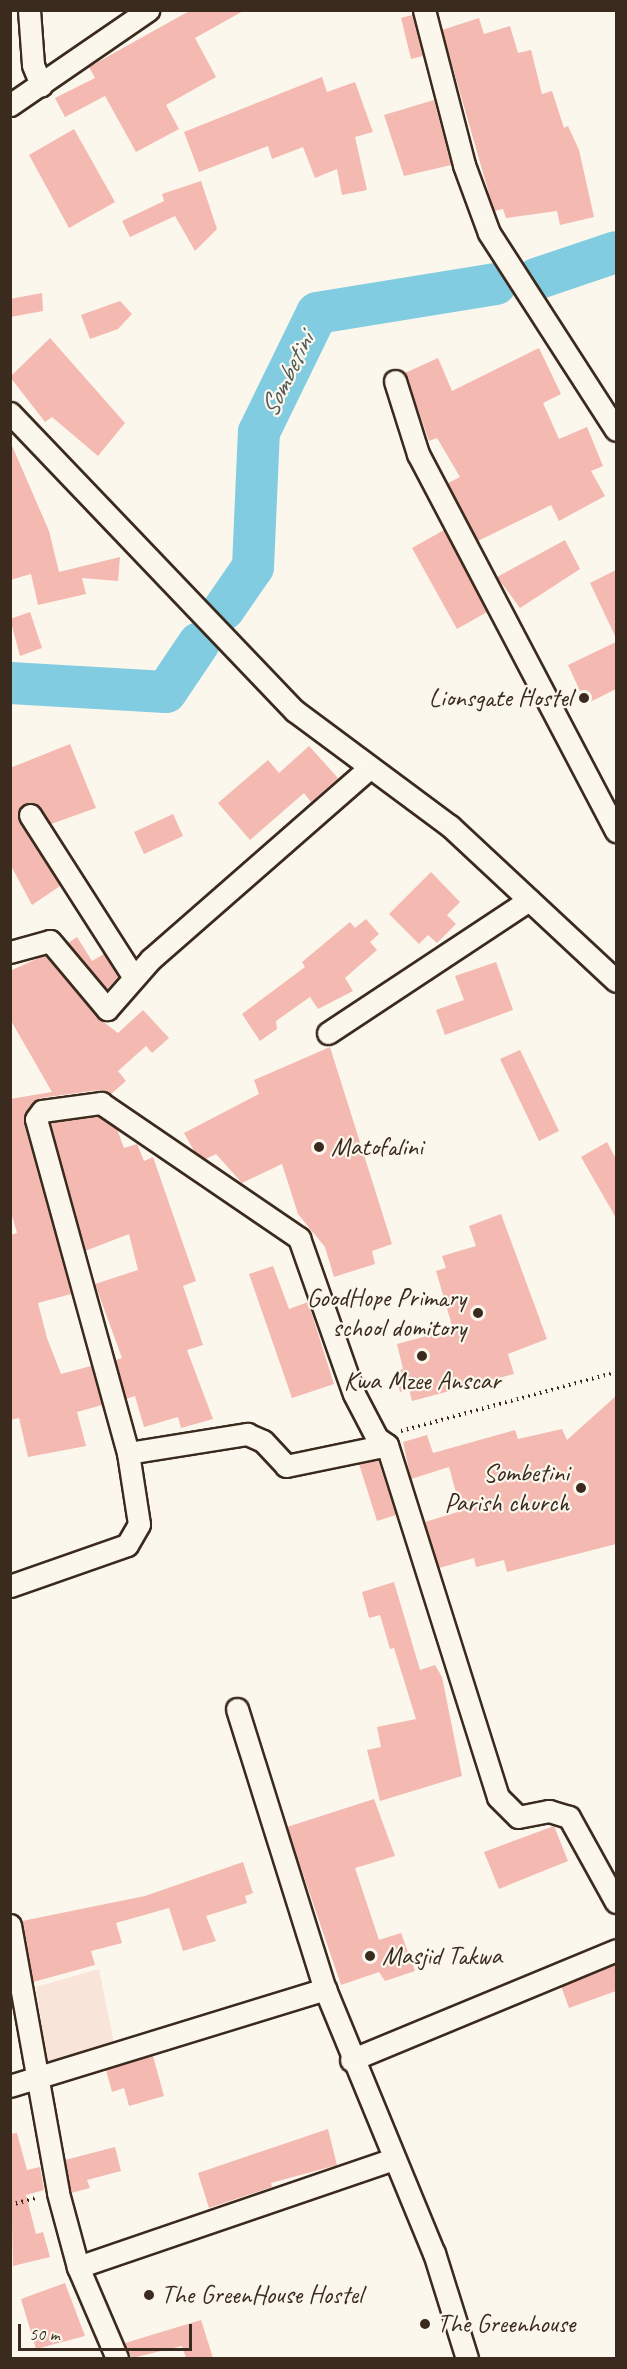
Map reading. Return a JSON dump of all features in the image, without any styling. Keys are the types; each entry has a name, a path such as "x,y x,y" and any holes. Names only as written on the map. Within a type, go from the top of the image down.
{"street":[{"path":"29,10 33,65 41,84"},
{"path":"10,105 148,10"},
{"path":"424,10 464,165 489,233 616,430"},
{"path":"395,381 418,454 616,831"},
{"path":"10,413 295,711 367,770 450,826 616,980"},
{"path":"10,952 50,941 107,1009 133,976 367,770"},
{"path":"30,815 133,976"},
{"path":"328,1033 529,900"},
{"path":"10,1586 136,1537 139,1510 128,1452 36,1119 42,1111 108,1106 299,1238 354,1394 382,1441 498,1797 518,1817 549,1811 569,1817 616,1902"},
{"path":"128,1452 248,1434 263,1441 286,1466 382,1441"},
{"path":"237,1709 325,1989 351,2060 434,2253 467,2358"},
{"path":"10,1925 36,2076 78,2267 117,2358"},
{"path":"351,2060 616,1950"},
{"path":"10,2086 36,2076 325,1989"},
{"path":"78,2267 393,2159"}],"path":[{"path":"382,1441 616,1372"}],"shaded area":[{"path":"99,1969 114,2043 109,2050 47,2063 36,1987"}],"building":[{"path":"191,10 245,10 195,38 216,77 166,105 179,129 136,152 105,96 65,117 55,98 95,78 89,67"},
{"path":"412,15 423,56 411,59 401,18"},
{"path":"479,18 484,34 510,26 518,53 531,50 542,94 552,91 564,128 568,126 579,150 594,217 560,225 557,211 506,218 503,209 494,211 442,30"},
{"path":"322,77 327,92 355,82 373,132 355,137 367,190 342,195 337,169 315,178 303,147 272,159 268,146 199,172 184,132"},
{"path":"434,100 451,165 404,176 384,115"},
{"path":"74,129 115,202 69,228 29,155"},
{"path":"201,181 217,229 195,251 175,216 130,237 122,221 164,201 162,194"},
{"path":"42,293 43,311 10,317 10,299"},
{"path":"120,301 132,314 118,329 90,339 81,315"},
{"path":"50,338 125,423 98,456 52,417 45,422 10,377"},
{"path":"539,348 561,394 543,403 559,439 587,427 603,466 591,471 605,496 559,521 551,505 478,541 448,483 460,477 437,438 429,441 405,373 438,358 452,391"},
{"path":"10,441 49,531 59,572 120,557 118,581 82,578 86,594 38,605 31,574 10,580"},
{"path":"444,530 487,612 457,629 412,548"},
{"path":"565,540 580,569 520,608 497,577"},
{"path":"616,570 616,638 590,583"},
{"path":"30,612 42,648 20,656 10,619"},
{"path":"616,642 616,689 586,704 568,665"},
{"path":"70,744 96,808 51,824 35,803 19,809 19,822 60,886 32,905 10,864 10,768"},
{"path":"309,746 338,778 311,802 304,793 250,840 218,803 268,760 279,773"},
{"path":"173,814 183,836 144,854 134,832"},
{"path":"431,872 460,902 447,915 456,924 437,943 428,935 419,944 389,914"},
{"path":"366,919 379,934 370,942 377,950 345,978 353,991 318,1009 310,997 276,1021 277,1029 260,1041 242,1014 305,967 302,962 350,922 355,928"},
{"path":"77,937 92,961 104,954 118,977 107,989 68,943"},
{"path":"45,955 97,1017 118,1033 143,1010 169,1038 152,1053 146,1046 118,1071 126,1081 111,1094 99,1090 40,1098 24,1116 71,1294 38,1303 47,1338 61,1374 91,1366 102,1405 77,1412 86,1446 28,1457 19,1418 10,1420 10,1235 17,1233 10,1209 10,1099 52,1092 10,1019 10,971"},
{"path":"496,962 513,1010 445,1035 436,1010 464,1000 455,976"},
{"name":"Matofalini","path":"330,1047 392,1244 372,1251 375,1264 334,1277 325,1247 298,1214 282,1164 242,1183 216,1154 206,1159 194,1151 184,1133 259,1094 254,1080"},
{"path":"520,1050 559,1131 539,1141 500,1059"},
{"path":"98,1116 117,1129 124,1148 137,1144 144,1161 153,1157 196,1281 183,1286 203,1345 187,1350 213,1419 181,1428 178,1417 144,1427 135,1396 126,1399 116,1360 122,1358 95,1284 138,1270 129,1234 85,1251 50,1123"},
{"path":"607,1142 616,1159 616,1218 581,1157"},
{"path":"501,1214 547,1339 508,1354 514,1374 412,1401 409,1389 400,1392 395,1372 403,1369 397,1344 453,1329 436,1271 446,1268 442,1256 476,1246 469,1226"},
{"path":"273,1266 289,1309 308,1302 334,1384 292,1398 249,1274"},
{"path":"616,1396 616,1544 507,1572 504,1560 476,1567 474,1558 439,1568 425,1522 461,1511 449,1467 411,1479 403,1442 427,1435 433,1453 515,1430 518,1439 562,1429 567,1440"},
{"path":"378,1460 396,1515 377,1521 359,1464"},
{"path":"394,1582 420,1670 435,1665 442,1677 462,1776 380,1801 367,1750 381,1747 377,1727 416,1719 394,1648 390,1649 380,1615 369,1618 362,1592"},
{"path":"374,1799 395,1856 355,1868 379,1940 401,1933 415,1971 385,1981 379,1972 341,1985 287,1827"},
{"path":"554,1826 568,1861 499,1889 484,1852"},
{"path":"243,1862 253,1893 245,1896 247,1903 206,1916 216,1941 183,1951 169,1908 116,1923 122,1943 91,1951 95,1965 33,1982 22,1921 145,1896"},
{"path":"616,1964 616,1991 569,2008 561,1986"},
{"path":"153,2056 164,2096 129,2106 124,2088 112,2092 106,2070"},
{"path":"328,2129 337,2165 271,2183 272,2187 209,2208 198,2173"},
{"path":"17,2133 27,2170 40,2167 44,2190 26,2195 36,2234 43,2232 50,2257 13,2266 10,2134"},
{"path":"115,2147 121,2171 87,2180 90,2188 71,2193 65,2160"},
{"path":"65,2283 85,2336 36,2349 21,2299"},
{"path":"201,2320 213,2358 186,2358 182,2346 132,2358 125,2343"}],"waterway":[{"name":"Sombetini","path":"536,279 616,252"},
{"name":"Sombetini","path":"224,609 253,567 259,432 317,313 496,284"},
{"name":"Sombetini","path":"10,683 166,692 199,643"}],"place":[{"name":"Lionsgate Hostel","path":"584,698"},
{"name":"Matofalini","path":"319,1147"},
{"name":"GoodHope Primary school domitory","path":"478,1313"},
{"name":"Kwa Mzee Anscar","path":"422,1356"},
{"name":"Sombetini Parish church","path":"581,1488"},
{"name":"Masjid Takwa","path":"370,1956"},
{"name":"The GreenHouse Hostel","path":"149,2295"},
{"name":"The Greenhouse","path":"425,2324"}]}
